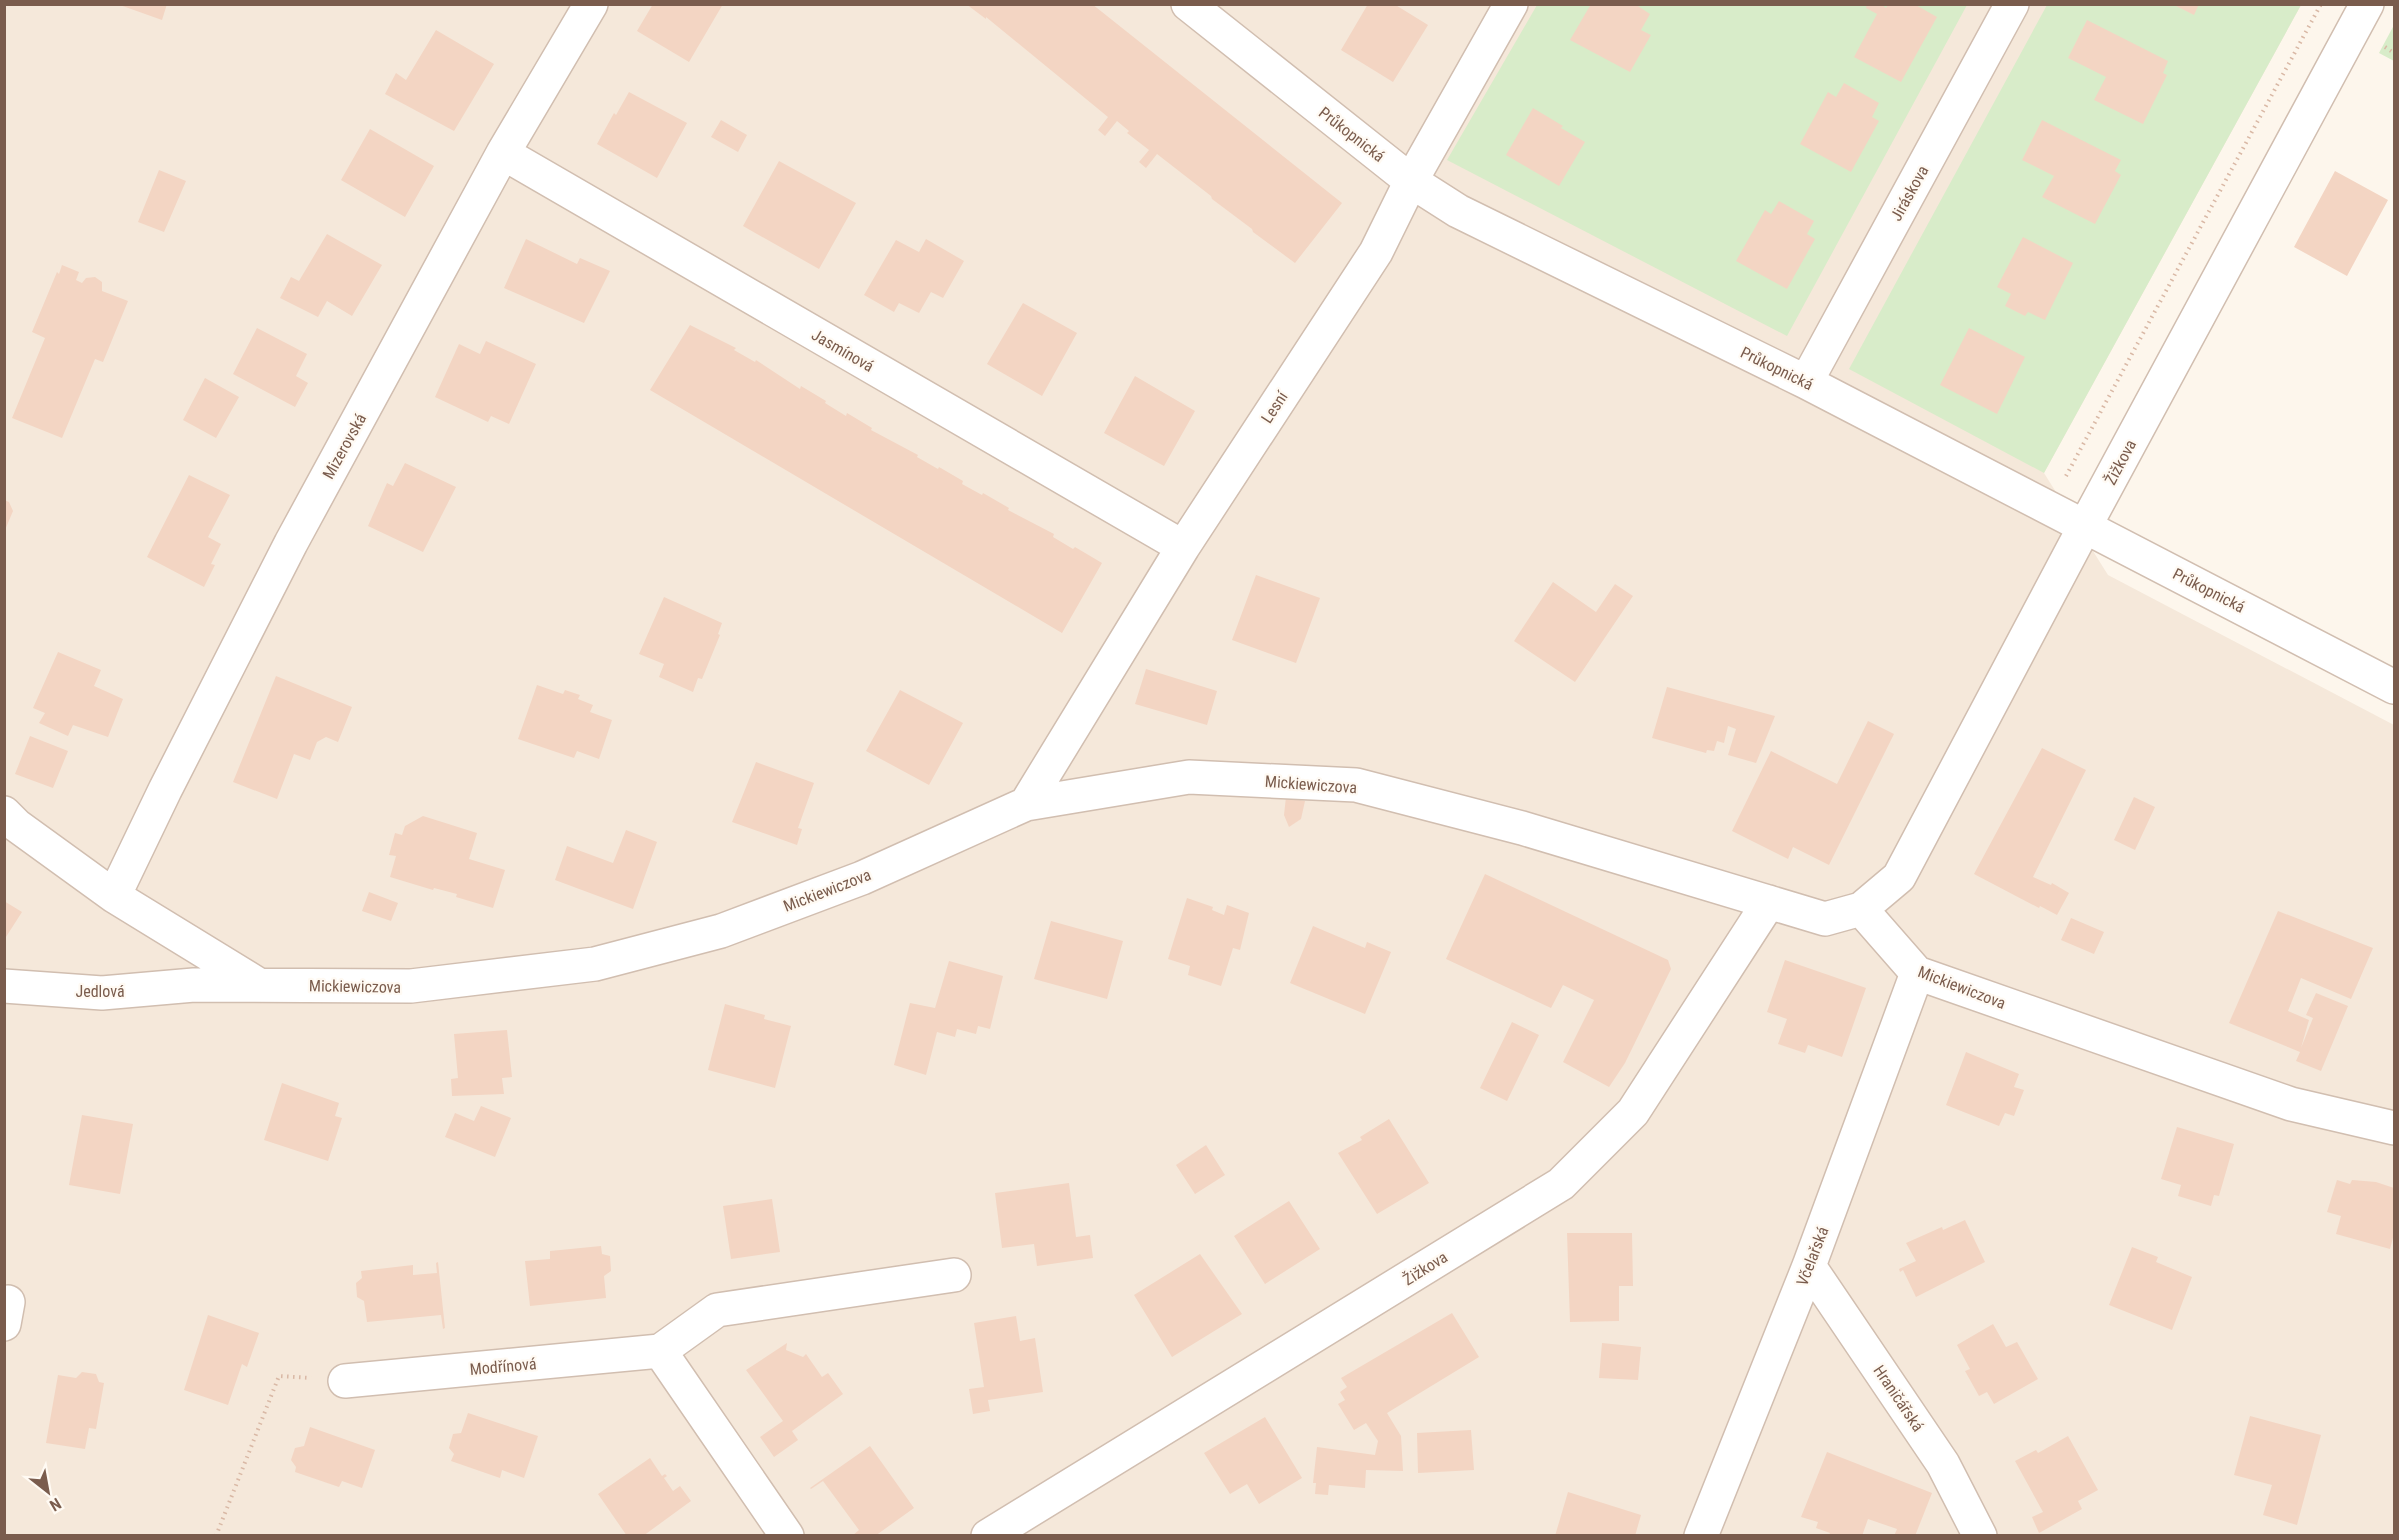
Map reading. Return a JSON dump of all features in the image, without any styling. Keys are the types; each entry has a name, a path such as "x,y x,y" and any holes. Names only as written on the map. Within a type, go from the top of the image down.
{"street":[{"name":"Mizerovská","path":"114,896 144,831 291,543 503,153 591,4"},
{"name":"Průkopnická","path":"1188,4 1411,181 1458,211 1806,382 2394,687"},
{"name":"Lesní","path":"1026,804 1183,546 1376,252 1411,181 1511,4"},
{"name":"Jiráskova","path":"1806,382 2012,4"},
{"name":"Žižkova","path":"1861,909 1899,877 2085,526 2367,4"},
{"name":"Jasmínová","path":"503,153 1183,546"},
{"name":"Mickiewiczova","path":"195,985 411,986 595,964 721,931 862,878 1026,804 1189,777 1356,785 1522,828 1825,919 1861,909 1917,973 2291,1104 2394,1128"},
{"path":"4,813 16,825 114,896 259,985"},
{"name":"Žižkova","path":"988,1536 1561,1184 1633,1112 1769,902"},
{"name":"Včelařská","path":"1701,1536 1809,1266 1917,973"},
{"name":"Jedlová","path":"4,986 102,993 195,985"},
{"name":"Hraničářská","path":"1809,1266 1943,1464 1980,1536"},
{"path":"787,1536 660,1351 717,1310 954,1275"},
{"name":"Modřínová","path":"345,1381 660,1351"}],"path":[{"path":"2050,507 2321,4"},
{"path":"216,1536 279,1376 345,1381"}],"shaded area":[{"path":"5,5 2301,5 2044,473 2108,575 2394,725 2394,1535 5,1536"}],"green space":[{"path":"1537,5 1967,5 1787,336 1447,160"},
{"path":"2047,5 2301,5 2044,473 1849,369"},
{"path":"2394,25 2394,61 2379,53"}],"building":[{"path":"117,4 167,4 162,20"},
{"path":"653,4 723,4 689,62 637,31"},
{"path":"966,4 1092,4 1342,203 1295,263 1157,154 1146,168 1139,162 1149,150 1127,133 1129,131 1117,121 1105,136 1098,130 1108,117 986,17 986,19"},
{"path":"1368,4 1394,4 1428,25 1393,82 1341,50"},
{"path":"1591,4 1635,4 1650,14 1641,30 1651,35 1630,72 1570,40"},
{"path":"1867,4 1882,5 1886,8 1888,4 1914,4 1937,17 1901,82 1854,57 1877,14 1866,8"},
{"path":"2172,4 2199,4 2194,15"},
{"path":"2087,20 2168,61 2163,73 2167,75 2143,124 2094,100 2106,77 2068,58"},
{"path":"436,30 494,64 454,131 385,94 396,73 406,80"},
{"path":"1844,83 1879,103 1872,117 1879,121 1851,172 1800,144 1828,92 1836,97"},
{"path":"629,92 687,123 657,178 597,144"},
{"path":"1533,108 1585,142 1559,186 1506,155"},
{"path":"721,120 747,135 738,152 711,137"},
{"path":"2042,120 2121,160 2115,171 2121,175 2095,224 2042,197 2054,176 2022,160"},
{"path":"370,129 434,166 405,217 341,180"},
{"path":"779,161 856,203 819,269 743,226"},
{"path":"159,170 186,181 164,232 138,222"},
{"path":"2335,171 2388,200 2347,276 2294,247"},
{"path":"1779,201 1814,221 1807,234 1815,239 1787,289 1736,261 1765,210 1771,214"},
{"path":"327,234 382,265 352,316 327,301 318,317 280,298 291,277 299,281"},
{"path":"2023,237 2073,263 2045,320 2028,312 2025,316 2005,306 2011,294 1997,287"},
{"path":"526,239 577,264 580,258 610,271 584,323 504,288"},
{"path":"926,239 964,261 943,298 931,292 919,313 899,303 894,312 864,295 896,240 919,252"},
{"path":"62,265 79,272 76,280 82,283 86,278 95,277 102,282 102,291 128,301 103,362 95,359 62,438 12,418 45,338 32,332"},
{"path":"1023,303 1077,333 1042,396 987,364"},
{"path":"690,325 736,348 734,350 755,362 756,360 800,389 801,386 846,416 847,413 872,428 871,430 918,455 917,457 963,481 962,484 982,495 983,493 1009,508 1008,510 1054,534 1053,537 1073,549 1075,547 1102,563 1062,633 650,390"},
{"path":"257,328 307,354 296,376 308,383 295,407 233,374"},
{"path":"1969,328 2025,357 1997,414 1940,385"},
{"path":"486,341 536,364 509,424 491,416 488,422 435,397 459,344 480,354"},
{"path":"1135,376 1195,411 1164,466 1104,433"},
{"path":"205,378 239,397 216,438 183,420"},
{"path":"405,463 456,487 423,552 368,526 387,483 393,486"},
{"path":"189,475 230,495 208,537 221,544 211,564 215,565 204,587 147,557"},
{"path":"4,500 9,502 13,511 5,530"},
{"path":"1256,575 1320,598 1296,663 1232,640"},
{"path":"1553,582 1596,612 1615,584 1633,596 1575,682 1514,641"},
{"path":"664,597 722,623 718,634 720,635 702,679 698,678 693,692 659,677 664,664 639,654"},
{"path":"58,652 101,670 94,686 123,699 108,737 73,725 68,736 39,723 45,713 33,708"},
{"path":"1146,669 1217,691 1207,725 1135,704"},
{"path":"276,676 352,707 338,742 326,737 317,742 310,760 294,754 277,799 233,782"},
{"path":"537,685 563,694 565,690 580,695 578,699 593,705 590,712 612,720 599,759 577,751 574,758 518,739"},
{"path":"1667,687 1775,716 1756,763 1728,755 1736,729 1728,726 1724,743 1717,741 1714,751 1707,750 1706,753 1652,738"},
{"path":"900,690 963,723 929,785 866,751"},
{"path":"1868,721 1894,734 1829,865 1793,847 1788,859 1732,831 1771,751 1837,784"},
{"path":"30,736 68,751 53,788 15,774"},
{"path":"2042,748 2086,770 2033,877 2051,885 2052,883 2069,893 2057,915 1974,874"},
{"path":"756,762 814,783 798,828 802,829 797,845 732,822"},
{"path":"1286,797 1305,801 1301,819 1289,827 1284,815"},
{"path":"2134,797 2155,807 2135,850 2114,840"},
{"path":"423,816 477,833 469,859 505,870 493,908 456,897 457,894 434,888 433,890 390,877 396,856 389,855 395,833 402,835 405,826"},
{"path":"626,830 657,842 633,909 555,880 567,846 613,863"},
{"path":"1485,874 1668,960 1671,969 1625,1063 1609,1087 1563,1062 1594,1000 1563,985 1551,1008 1446,959"},
{"path":"369,892 398,903 391,921 362,911"},
{"path":"1187,898 1213,907 1212,910 1224,915 1227,905 1249,913 1240,950 1233,948 1221,986 1188,975 1190,966 1168,959"},
{"path":"4,901 22,912 4,940"},
{"path":"2278,911 2373,948 2351,999 2301,978 2288,1011 2309,1020 2301,1048 2313,1018 2306,1015 2316,993 2348,1006 2321,1071 2296,1061 2300,1052 2229,1023"},
{"path":"2071,918 2104,932 2094,954 2061,940"},
{"path":"1051,921 1123,941 1107,999 1034,979"},
{"path":"1313,926 1365,948 1367,942 1391,952 1365,1014 1290,983"},
{"path":"1785,960 1866,988 1842,1057 1808,1045 1805,1053 1778,1044 1787,1019 1767,1012"},
{"path":"949,961 1003,976 990,1029 978,1026 976,1034 957,1029 955,1037 937,1032 926,1075 894,1065 910,1003 935,1008"},
{"path":"725,1004 765,1015 764,1019 791,1026 775,1088 708,1070"},
{"path":"1512,1022 1539,1035 1507,1101 1480,1088"},
{"path":"507,1030 512,1077 502,1078 504,1094 452,1096 451,1079 458,1078 454,1034"},
{"path":"1966,1052 2019,1074 2014,1087 2024,1090 2014,1116 2005,1113 1999,1126 1946,1105"},
{"path":"282,1083 339,1103 335,1116 342,1118 328,1161 264,1140"},
{"path":"481,1106 511,1118 495,1157 445,1137 455,1113 474,1121"},
{"path":"82,1115 133,1124 120,1194 69,1185"},
{"path":"1389,1119 1429,1183 1377,1214 1338,1153 1362,1140 1360,1137"},
{"path":"2177,1127 2234,1144 2219,1196 2214,1195 2211,1206 2178,1196 2181,1185 2161,1179"},
{"path":"1206,1145 1225,1175 1195,1194 1176,1165"},
{"path":"2337,1180 2350,1184 2352,1180 2376,1182 2394,1188 2394,1234 2390,1249 2336,1234 2341,1216 2327,1212"},
{"path":"1069,1183 1076,1237 1090,1235 1093,1258 1037,1266 1034,1244 1002,1248 995,1193"},
{"path":"772,1199 780,1252 731,1259 723,1206"},
{"path":"1289,1201 1320,1249 1265,1284 1234,1236"},
{"path":"1965,1220 1985,1262 1916,1297 1903,1270 1900,1272 1899,1269 1916,1261 1906,1243 1942,1227 1943,1230"},
{"path":"1567,1233 1632,1233 1633,1286 1619,1286 1619,1321 1570,1322"},
{"path":"601,1246 602,1254 610,1256 611,1271 604,1276 606,1298 530,1306 525,1261 550,1259 550,1251"},
{"path":"2132,1247 2158,1257 2156,1262 2192,1277 2172,1330 2109,1305"},
{"path":"1200,1254 1242,1314 1172,1357 1134,1295"},
{"path":"438,1262 445,1328 443,1329 441,1315 367,1322 364,1301 357,1297 356,1283 362,1278 361,1271 413,1265 413,1275 437,1273 436,1263"},
{"path":"1452,1313 1479,1357 1387,1413 1401,1436 1403,1471 1366,1470 1365,1488 1329,1485 1328,1495 1315,1494 1316,1483 1313,1483 1317,1447 1375,1455 1378,1441 1366,1423 1354,1430 1338,1404 1345,1400 1340,1392 1347,1387 1341,1378"},
{"path":"208,1315 259,1333 247,1367 242,1364 228,1405 184,1390"},
{"path":"1016,1316 1020,1341 1035,1338 1043,1392 988,1400 990,1411 973,1414 969,1389 984,1387 974,1323"},
{"path":"1993,1324 2006,1347 2017,1342 2038,1379 1994,1404 1987,1392 1979,1396 1965,1371 1970,1369 1957,1345"},
{"path":"787,1343 786,1350 803,1357 806,1354 822,1377 828,1373 843,1394 792,1431 798,1440 774,1457 760,1437 783,1421 746,1370"},
{"path":"1602,1343 1641,1347 1638,1380 1599,1378"},
{"path":"82,1372 96,1374 99,1382 104,1383 96,1429 89,1428 85,1449 46,1443 58,1375 76,1378"},
{"path":"468,1413 538,1436 524,1478 502,1470 500,1478 451,1461 454,1454 449,1448 453,1434 461,1433"},
{"path":"2250,1416 2321,1435 2297,1525 2263,1515 2272,1485 2234,1475"},
{"path":"1265,1417 1302,1478 1259,1504 1247,1484 1230,1494 1204,1453"},
{"path":"310,1427 375,1450 362,1488 342,1481 339,1487 295,1472 296,1467 291,1460 295,1448 304,1446"},
{"path":"1471,1430 1474,1470 1418,1473 1417,1433"},
{"path":"2068,1436 2098,1490 2078,1501 2082,1509 2039,1533 2032,1517 2043,1512 2015,1461 2036,1450 2038,1453"},
{"path":"870,1446 914,1508 875,1536 852,1536 859,1530 823,1481 810,1488"},
{"path":"1827,1452 1932,1493 1915,1536 1894,1536 1897,1529 1868,1519 1862,1536 1829,1536 1830,1533 1816,1528 1818,1522 1801,1517"},
{"path":"650,1458 662,1476 665,1474 667,1476 664,1478 673,1491 680,1486 691,1501 643,1536 627,1536 598,1494"},
{"path":"1568,1492 1641,1515 1635,1536 1555,1536"}]}
